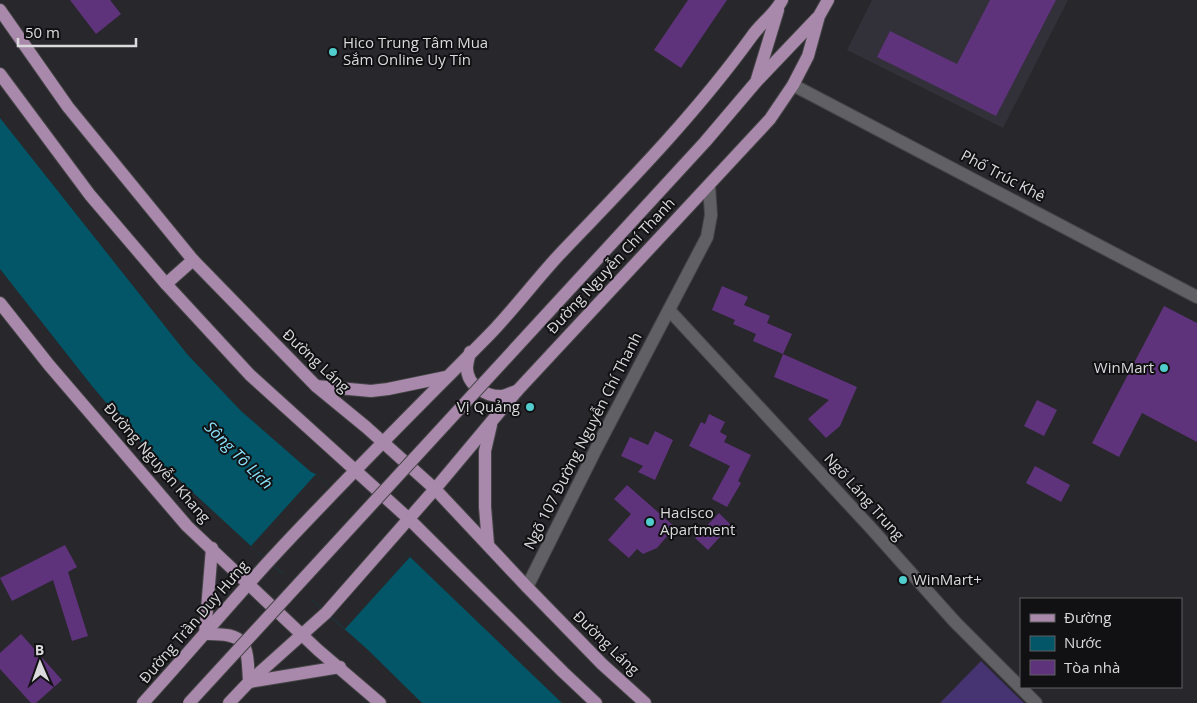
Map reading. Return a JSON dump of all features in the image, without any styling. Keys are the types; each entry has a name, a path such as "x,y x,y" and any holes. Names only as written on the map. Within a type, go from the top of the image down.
{"main road":[{"name":"Đường Nguyễn Chí Thanh","path":"302,634 326,613 436,488 517,391 770,119 793,85 808,56 819,16 828,0"},
{"path":"756,82 780,4"},
{"path":"355,470 470,352 490,334 557,257 727,71 754,33 780,4"},
{"name":"Đường Láng","path":"0,10 68,107 193,260 316,386 436,488 527,587 602,664 645,703"},
{"path":"189,703 705,142 756,82 819,16"},
{"path":"0,74 90,195 166,284 250,375 409,519 596,703"},
{"path":"166,284 193,260"},
{"name":"Đường Nguyễn Khang","path":"0,303 50,365 187,526 318,650 380,703"},
{"path":"470,352 467,369 474,385 489,394 502,396 517,391"},
{"path":"316,386 370,391 446,377"},
{"path":"488,544 485,507 485,450 492,420"},
{"name":"Đường Trần Duy Hưng","path":"143,703 268,562 355,470"},
{"path":"212,548 205,634 224,634 240,640 248,657 249,682"},
{"path":"229,703 249,682 302,634"},
{"path":"249,682 340,667"}],"street":[{"name":"Phố Trúc Khê","path":"793,85 1197,297"},
{"name":"Ngõ 107 Đường Nguyễn Chí Thanh","path":"527,587 596,449 707,237 711,215 709,186"},
{"name":"Ngõ Láng Trung","path":"669,310 956,622 1020,687"},
{"name":"Ngõ Láng Trung","path":"1021,688 1036,703"}],"shaded area":[{"path":"872,0 1068,0 1003,128 847,50"},
{"path":"981,661 1024,703 940,703"}],"water":[{"name":"Sông Tô Lịch","path":"0,118 187,354 241,411 410,557 562,703 422,703 367,649 162,464 92,386 0,269"}],"pier":[{"path":"316,474 349,503 351,501 410,557 345,629 312,600 310,602 281,576 283,574 251,546"}],"building":[{"path":"70,0 110,0 121,14 96,34"},
{"path":"688,0 727,0 681,68 654,50"},
{"path":"990,0 1056,0 996,116 877,57 890,31 957,64"},
{"path":"722,286 748,297 744,305 770,316 767,323 792,334 783,354 753,341 756,334 733,324 735,320 712,310"},
{"name":"WinMart","path":"1164,306 1197,323 1197,442 1142,413 1119,457 1092,443"},
{"path":"783,354 857,387 840,426 826,438 808,419 829,400 774,377"},
{"path":"1037,400 1057,410 1044,436 1024,426"},
{"path":"709,414 725,422 720,432 727,436 724,442 751,455 738,481 741,483 727,507 712,499 730,466 689,446 701,422 705,424"},
{"path":"655,431 673,440 655,480 638,472 643,466 621,456 630,437 648,445"},
{"path":"1035,466 1070,485 1061,502 1026,483"},
{"name":"Hacisco Apartment","path":"627,485 675,527 657,548 643,554 637,549 629,558 608,540 631,514 614,499"},
{"path":"719,513 731,525 708,550 695,538"},
{"path":"65,545 77,567 68,572 88,636 72,641 53,580 12,601 0,578"},
{"path":"21,634 62,680 36,703 31,703 0,669 0,653"}],"place":[{"name":"Hico Trung Tâm Mua Sắm Online Uy Tín","path":"333,52"},
{"name":"WinMart","path":"1164,368"},
{"name":"Vị Quảng","path":"530,407"},
{"name":"Hacisco Apartment","path":"650,522"},
{"name":"WinMart+","path":"903,580"}]}
